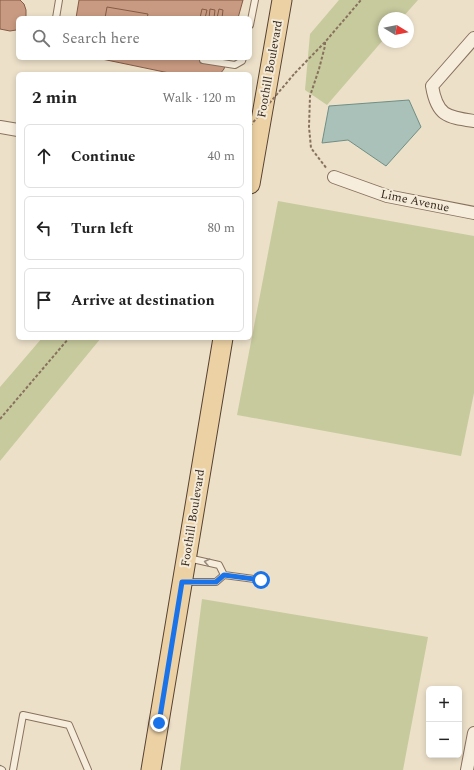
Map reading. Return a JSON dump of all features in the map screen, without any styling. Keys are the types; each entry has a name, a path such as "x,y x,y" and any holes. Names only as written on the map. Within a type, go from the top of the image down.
{"main road":[{"name":"Foothill Boulevard","path":"252,172 282,0"},
{"name":"Foothill Boulevard","path":"151,770 223,340"}],"street":[{"path":"474,38 432,86 437,106 449,117 474,121"},
{"path":"0,127 16,130"},
{"name":"Lime Avenue","path":"334,177 387,196 474,213"},
{"path":"468,770 474,733"}],"lane":[{"path":"56,16 59,0"},
{"path":"252,16 255,0"},
{"path":"203,60 235,65 242,60"},
{"path":"186,557 219,565 224,575"},
{"path":"182,582 216,582 224,575 261,580"},
{"path":"13,770 23,715 69,725 88,770"}],"path":[{"path":"252,124 295,73 325,42 361,0"},
{"path":"325,42 326,46 310,96 309,127 311,148 318,159 334,177"},
{"path":"0,419 67,340"}],"green space":[{"path":"339,0 418,0 407,12 378,12 378,46 327,105 305,90 310,34"},
{"path":"278,201 474,236 474,393 461,456 237,415"},
{"path":"40,340 99,340 0,461 0,387"},
{"path":"202,599 428,637 403,770 180,770"}],"shaded area":[{"path":"409,100 421,127 386,166 348,140 322,143 329,106"}],"building":[{"path":"0,0 20,0 24,4 26,16 16,16 16,30 10,31 0,29"},
{"path":"79,0 243,0 239,16 76,16"},
{"path":"107,7 148,14 148,16 105,16"},
{"path":"202,9 207,10 206,16 200,16"},
{"path":"210,9 215,10 214,16 209,16"},
{"path":"219,9 223,10 222,16 217,16"},
{"path":"107,60 226,60 222,72 164,72"}],"route":[{"path":"159,723 182,582 216,582 224,575 261,580"}]}
